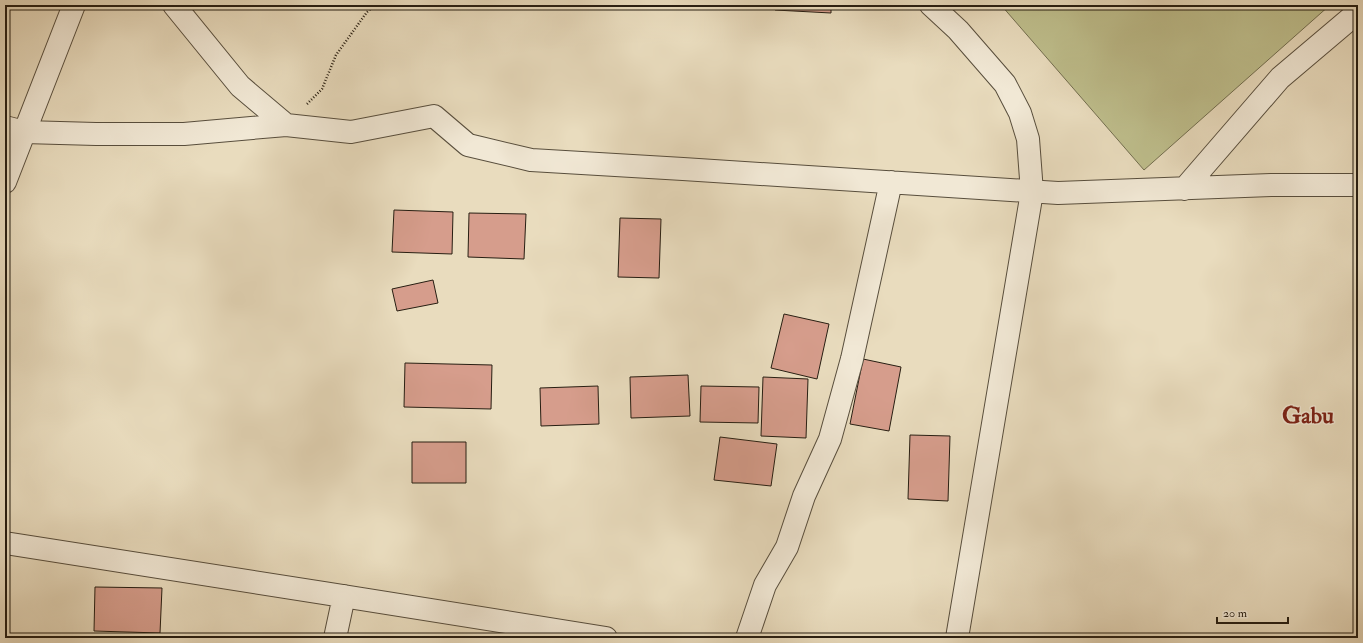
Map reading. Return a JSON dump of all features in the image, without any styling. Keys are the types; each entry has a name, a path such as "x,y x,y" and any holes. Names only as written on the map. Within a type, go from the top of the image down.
{"street":[{"path":"5,182 14,129 74,5"},
{"path":"174,5 240,86 286,125"},
{"path":"931,5 958,30 1005,84 1020,113 1028,139 1032,192 957,638"},
{"path":"1184,189 1280,78 1358,12"},
{"path":"14,129 96,134 184,134 286,125 350,132 434,116 468,145 531,160 891,182 1058,194 1270,185 1358,185"},
{"path":"747,638 764,584 787,547 804,496 830,438 852,359 891,182"},
{"path":"5,543 606,638"},
{"path":"335,638 344,596"}],"path":[{"path":"286,125 322,88 336,55 367,12 375,5"}],"green space":[{"path":"1001,5 1330,5 1144,170"}],"building":[{"path":"775,5 831,5 831,13 775,10"},
{"path":"394,210 453,212 452,254 392,252"},
{"path":"469,213 526,214 524,259 468,257"},
{"path":"620,218 661,219 659,278 618,277"},
{"path":"433,280 438,303 397,311 392,289"},
{"path":"784,314 829,324 817,379 771,368"},
{"path":"863,359 901,367 889,431 850,424"},
{"path":"405,363 492,365 491,409 404,407"},
{"path":"688,375 690,416 631,418 630,377"},
{"path":"763,377 808,379 806,438 761,436"},
{"path":"598,386 599,424 541,426 540,388"},
{"path":"701,386 759,387 758,423 700,422"},
{"path":"910,435 950,436 948,501 908,499"},
{"path":"720,437 777,444 771,486 714,480"},
{"path":"412,442 466,442 466,483 412,483"},
{"path":"95,587 162,588 160,633 94,631"}],"district":[{"name":"Gabu","path":"1308,415"}]}
